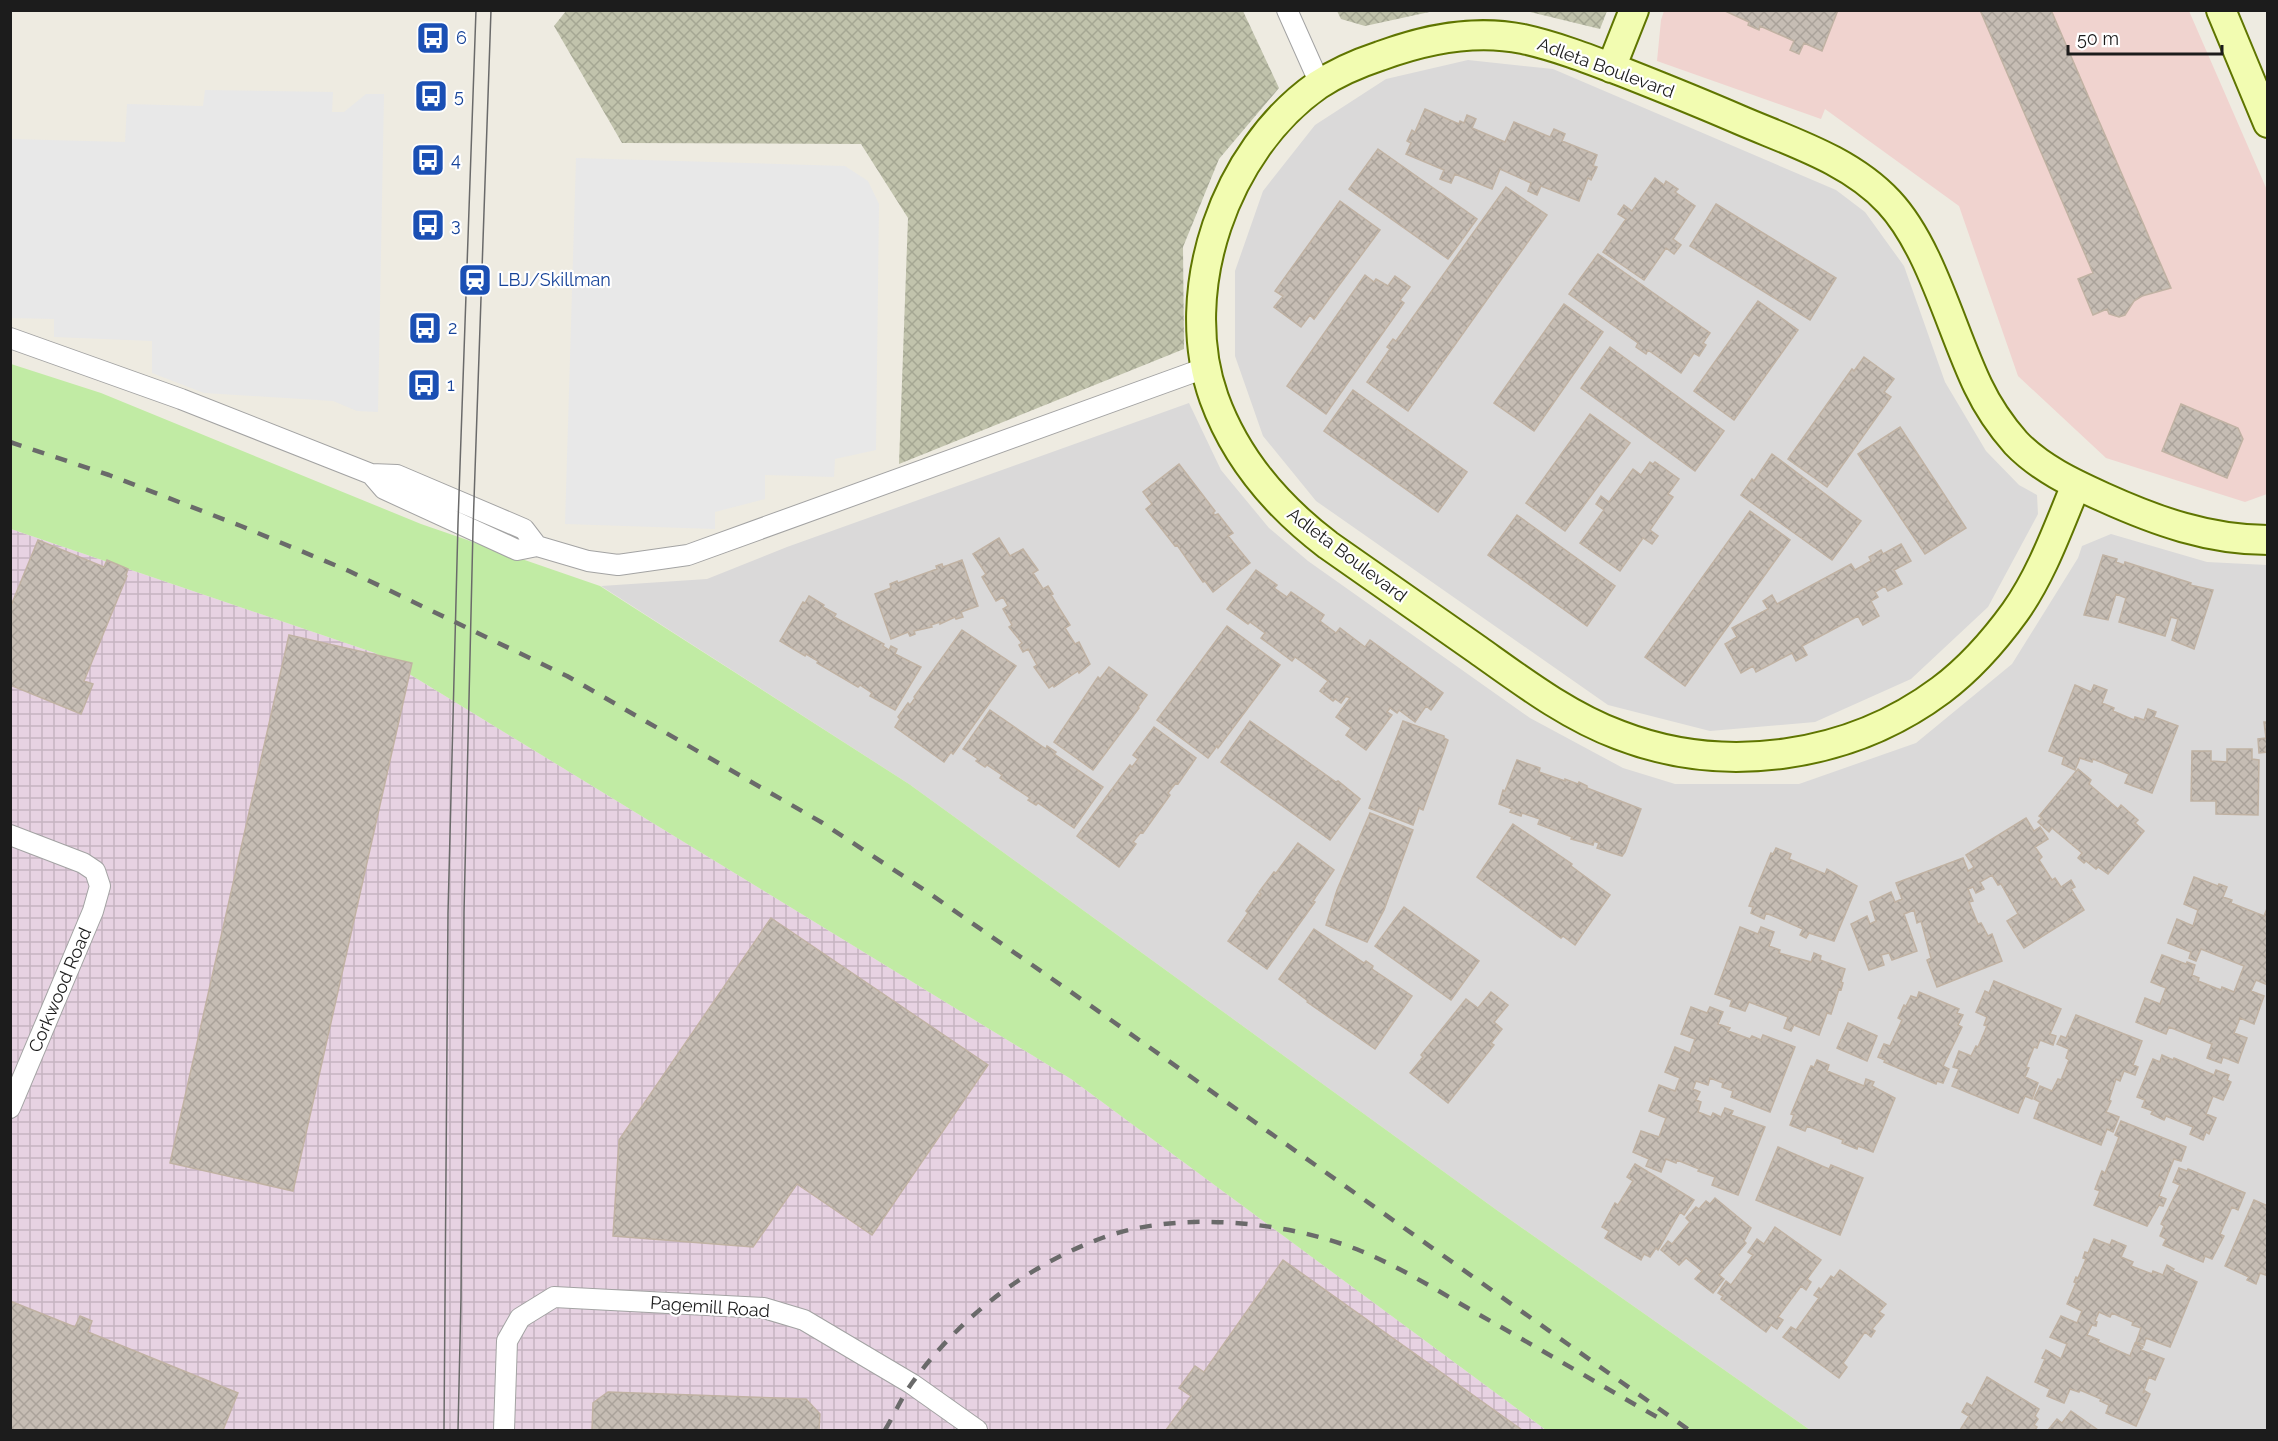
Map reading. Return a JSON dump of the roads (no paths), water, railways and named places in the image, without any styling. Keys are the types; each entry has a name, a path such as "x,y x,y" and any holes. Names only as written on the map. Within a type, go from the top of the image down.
{"street":[{"path":"1287,10 1320,84"},
{"path":"1611,68 1634,10"},
{"path":"2221,10 2268,123"},
{"name":"Adleta Boulevard","path":"2076,485 2038,573 2017,610 1996,637 1942,690 1893,720 1830,745 1791,753 1754,757 1683,753 1619,735 1555,703 1302,525 1279,503 1242,455 1225,425 1205,368 1202,328 1203,290 1211,242 1233,183 1262,140 1293,106 1320,84 1364,62 1416,43 1469,35 1518,38 1560,48 1699,102 1831,160 1857,174 1888,201 1909,227 1924,256 1979,388 1994,415 2017,444 2039,463 2076,485 2143,515 2184,529 2219,537 2268,540"},
{"path":"10,338 181,399 371,474 397,475 524,529 537,546"},
{"path":"371,474 384,489 517,550 537,546 588,561 618,565 688,555 1205,368"},
{"name":"Corkwood Road","path":"10,835 83,863 94,871 100,886 93,911 10,1108"},
{"name":"Pagemill Road","path":"504,1431 507,1341 520,1318 554,1297 764,1308 804,1320 912,1384 976,1431"}],"tram line":[{"path":"444,1430 448,913 458,523 476,10"},
{"path":"458,1430 464,912 473,529 491,10"}],"railway":[{"path":"10,442 109,475 349,571 567,676 821,822 926,891 1101,1013 1689,1430"},
{"path":"885,1430 908,1388 951,1336 996,1296 1021,1279 1047,1263 1102,1238 1132,1229 1198,1222 1267,1226 1300,1232 1361,1251 1421,1281 1664,1421"}],"place":[{"name":"6","path":"433,38"},
{"name":"5","path":"431,96"},
{"name":"4","path":"428,160"},
{"name":"3","path":"428,225"},
{"name":"LBJ/Skillman","path":"475,280"},
{"name":"2","path":"425,328"},
{"name":"1","path":"424,385"}]}
